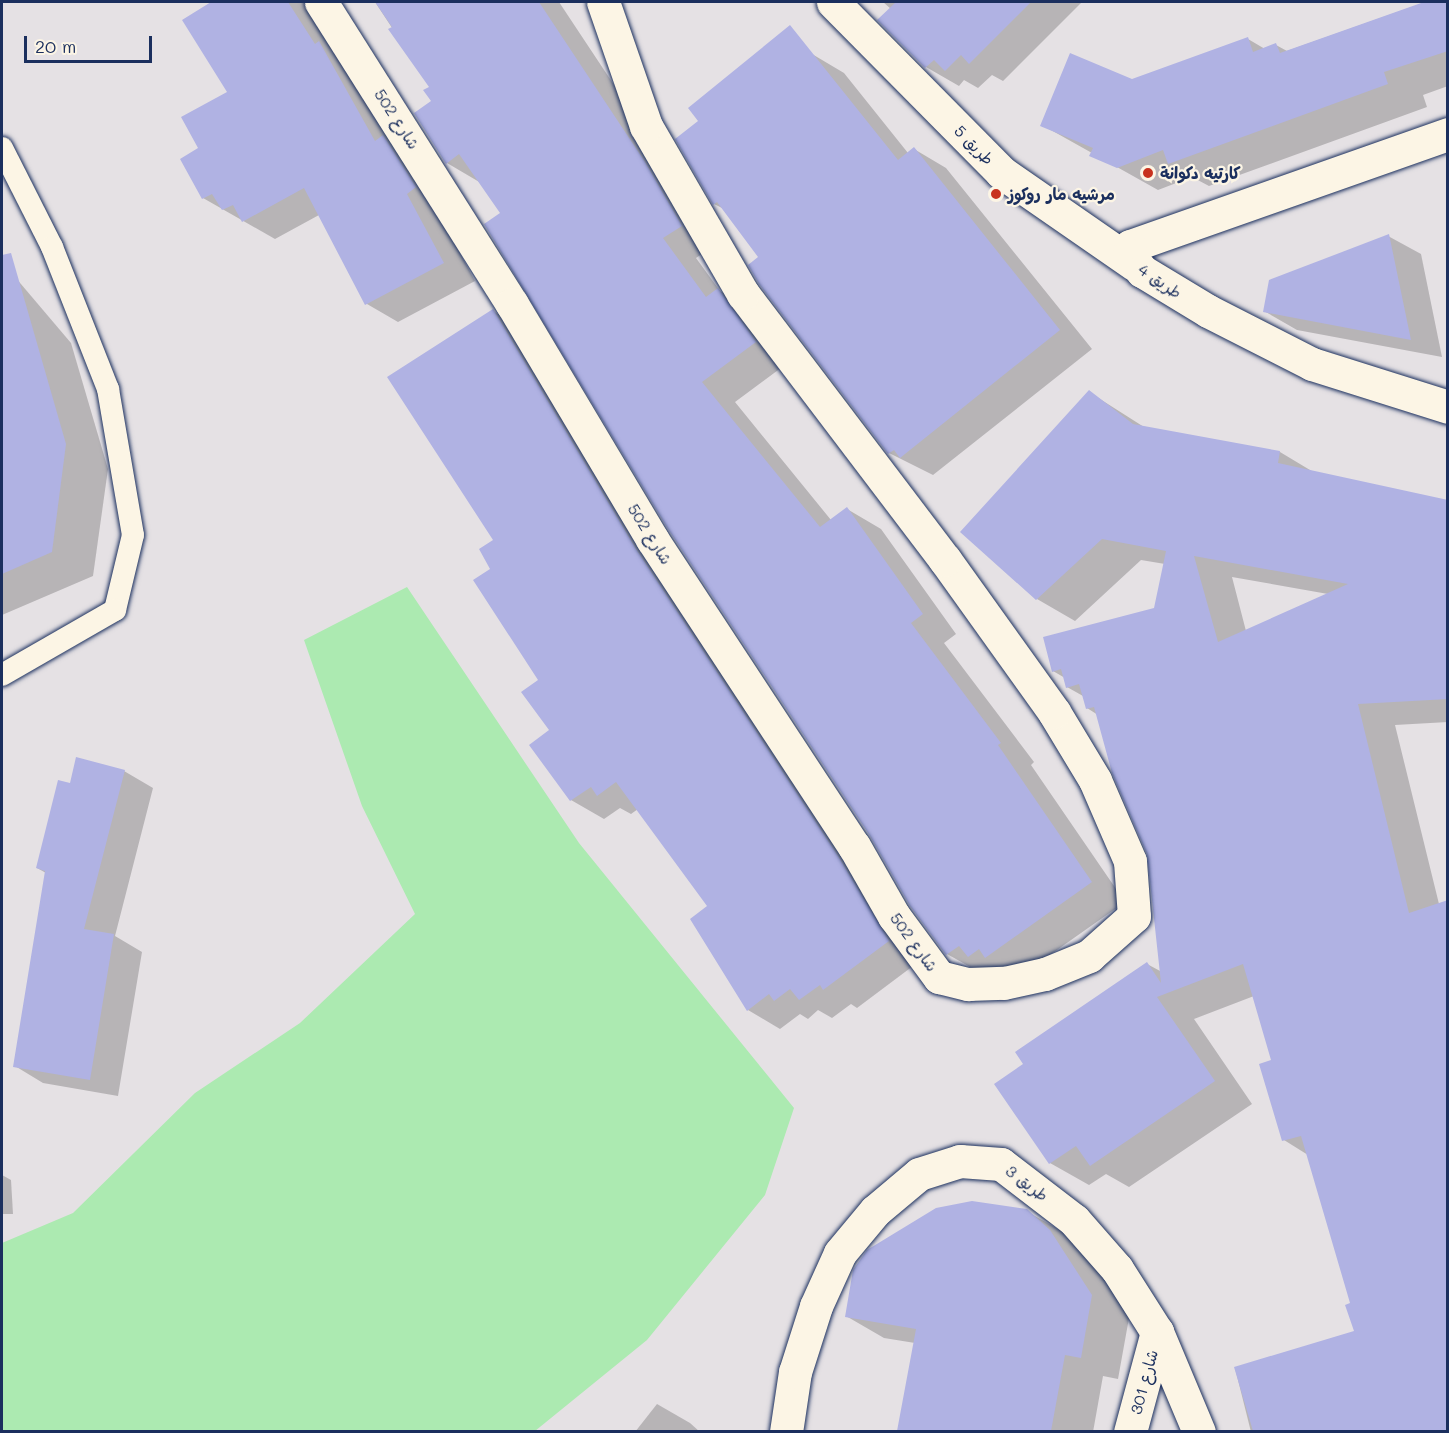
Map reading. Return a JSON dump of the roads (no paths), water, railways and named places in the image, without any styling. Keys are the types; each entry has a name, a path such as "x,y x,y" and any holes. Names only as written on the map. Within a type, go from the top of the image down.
{"street":[{"name":"شارع 502","path":"321,2 494,274 652,539 854,846 894,916 939,977 968,984 1004,983 1045,974 1089,956 1134,916 1130,861 1095,780 1054,712 951,569 743,294 646,126 603,2"},
{"name":"طريق 5","path":"833,2 1001,172 1134,264"},
{"name":"طريق 4","path":"1448,134 1130,246 1129,255 1134,264 1208,311 1312,364 1448,407"},
{"name":"طريق 3","path":"786,1431 799,1361 816,1306 840,1253 874,1211 919,1174 960,1161 1001,1164 1074,1220 1116,1269 1157,1332 1199,1431"},
{"name":"شارع 301","path":"1130,1431 1157,1332"}],"lane":[{"path":"2,148 52,247 108,389 133,535 115,610 2,675"}],"place":[{"name":"كارتيه دكوانة","path":"1148,173"},
{"name":"مرشيه مار روكوز","path":"996,194"}]}
